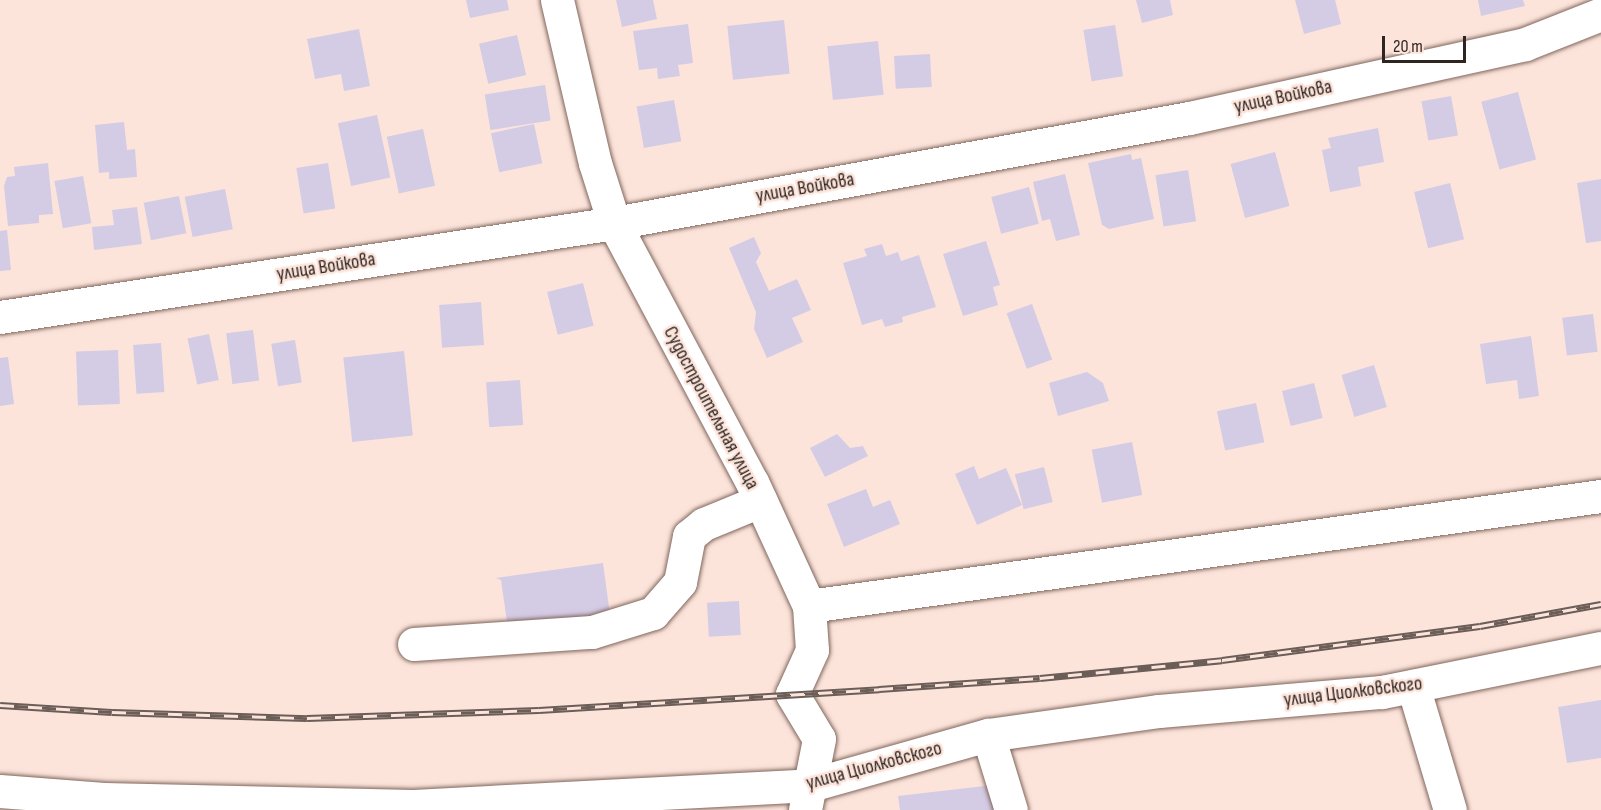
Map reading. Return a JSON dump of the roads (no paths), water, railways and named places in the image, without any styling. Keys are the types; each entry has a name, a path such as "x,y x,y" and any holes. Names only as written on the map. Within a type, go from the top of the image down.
{"street":[{"name":"Судостроительная улица","path":"557,0 595,163 614,224 760,501 809,606 812,650 792,694 819,739 808,797"},
{"name":"улица Войкова","path":"0,317 614,224 1188,118 1525,44 1601,14"},
{"path":"809,606 1601,496"},
{"path":"414,644 592,632 653,614 680,582 689,536 704,524 760,501"},
{"name":"улица Циолковского","path":"0,791 105,804 414,808 808,797 988,735 1160,711 1382,692 1601,648"},
{"path":"1413,686 1450,810"},
{"path":"988,735 1011,810"}],"railway":[{"path":"0,705 112,712 307,718 539,710 879,689 1040,678 1222,660 1480,626 1601,604"}]}
